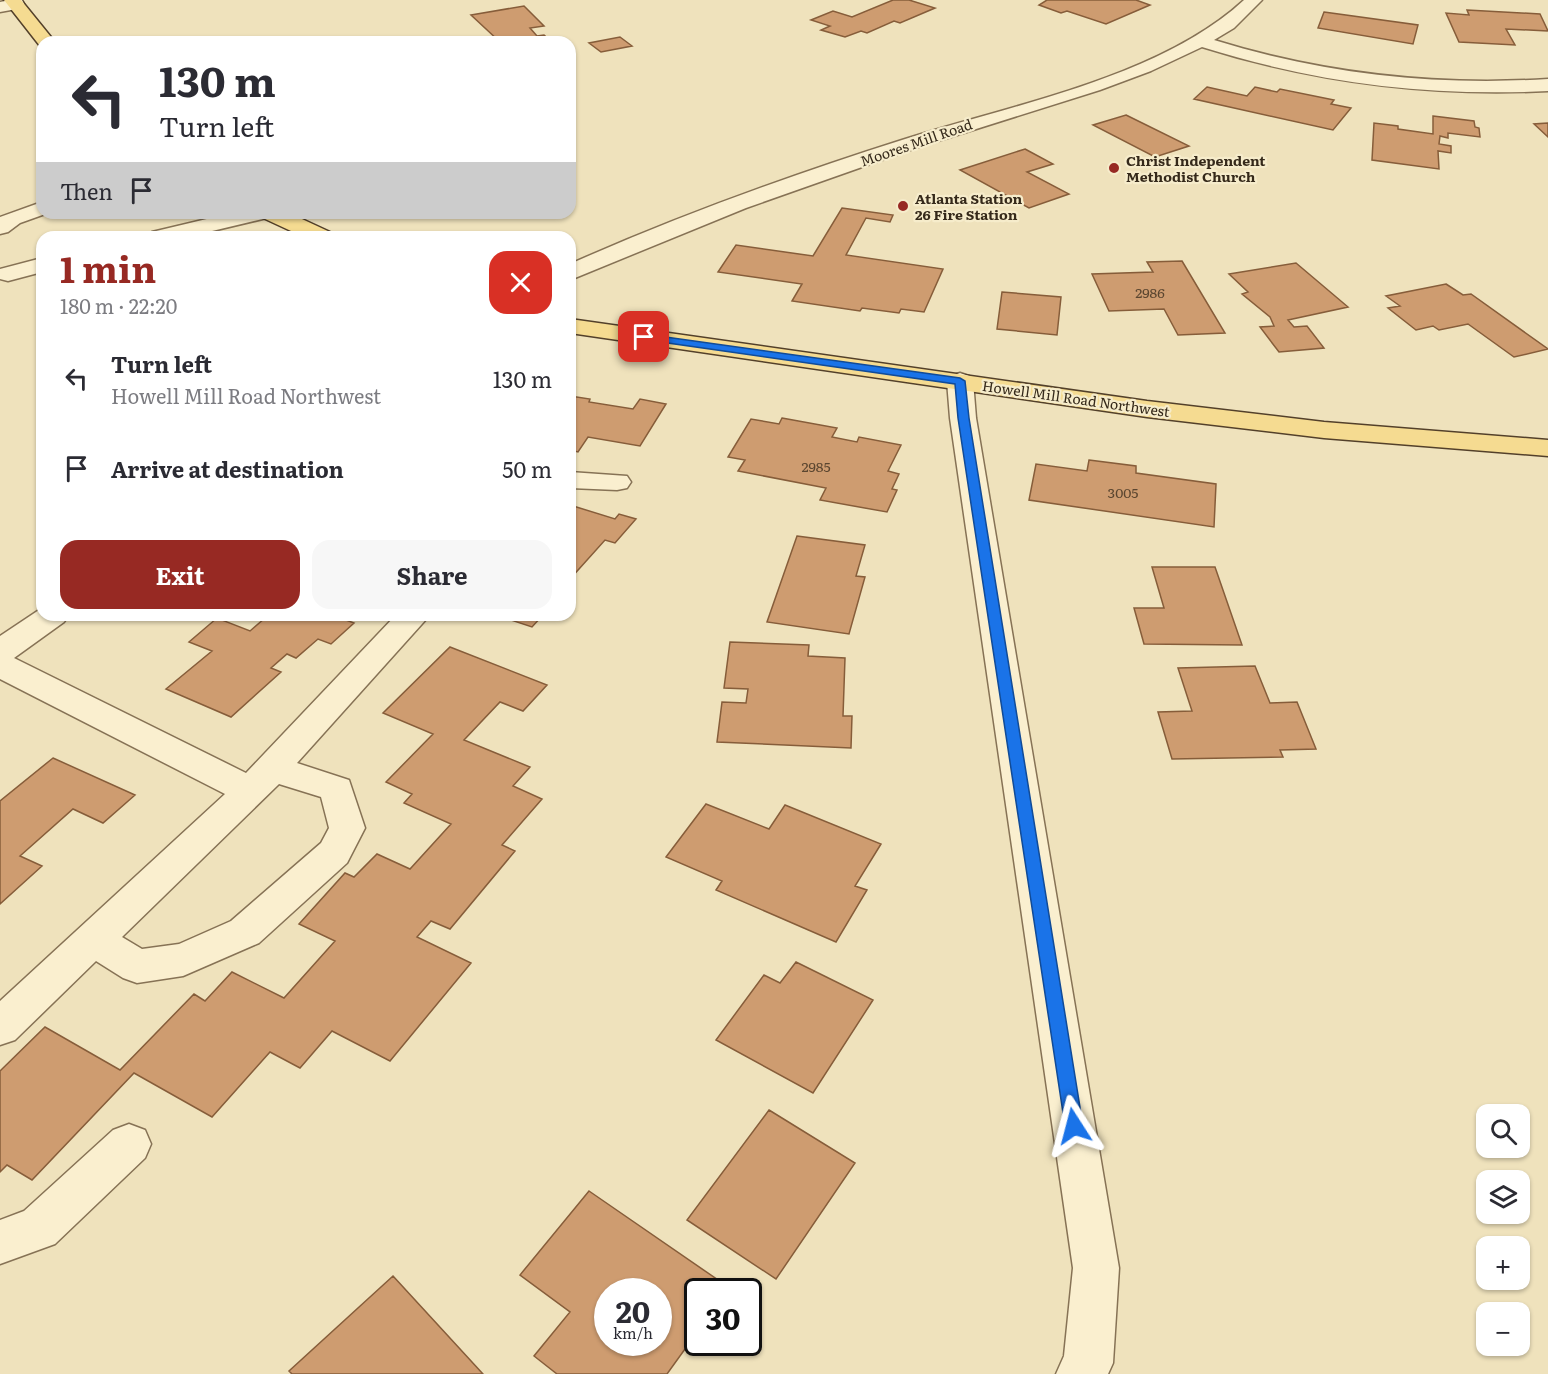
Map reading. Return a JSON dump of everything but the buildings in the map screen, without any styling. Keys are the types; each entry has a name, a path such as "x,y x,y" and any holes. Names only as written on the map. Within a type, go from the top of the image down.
{"main road":[{"path":"9,4 40,36"},
{"path":"284,219 309,231"},
{"name":"Howell Mill Road Northwest","path":"576,327 1147,409 1324,430 1548,448"}],"street":[{"name":"Moores Mill Road","path":"576,271 722,210 909,144 1113,79 1200,41 1238,16 1254,0"},
{"path":"1200,41 1285,66 1349,79 1461,88 1548,85"},
{"path":"0,226 12,218 36,210"},
{"path":"185,231 234,219"},
{"path":"8,274 36,267"},
{"path":"960,381 963,418 1096,1268 1088,1363 1081,1374"},
{"path":"576,480 617,482"},
{"path":"0,652 44,621"},
{"path":"0,1027 261,780 408,621"},
{"path":"0,665 261,780 336,789 347,828 334,853 245,932 183,960 137,966 93,939"},
{"path":"0,1242 39,1228 129,1144"}],"place":[{"name":"Christ Independent Methodist Church","path":"1114,168"},
{"name":"Atlanta Station 26 Fire Station","path":"903,206"}],"route":[{"path":"644,337 960,381 963,418 1074,1126"}]}
